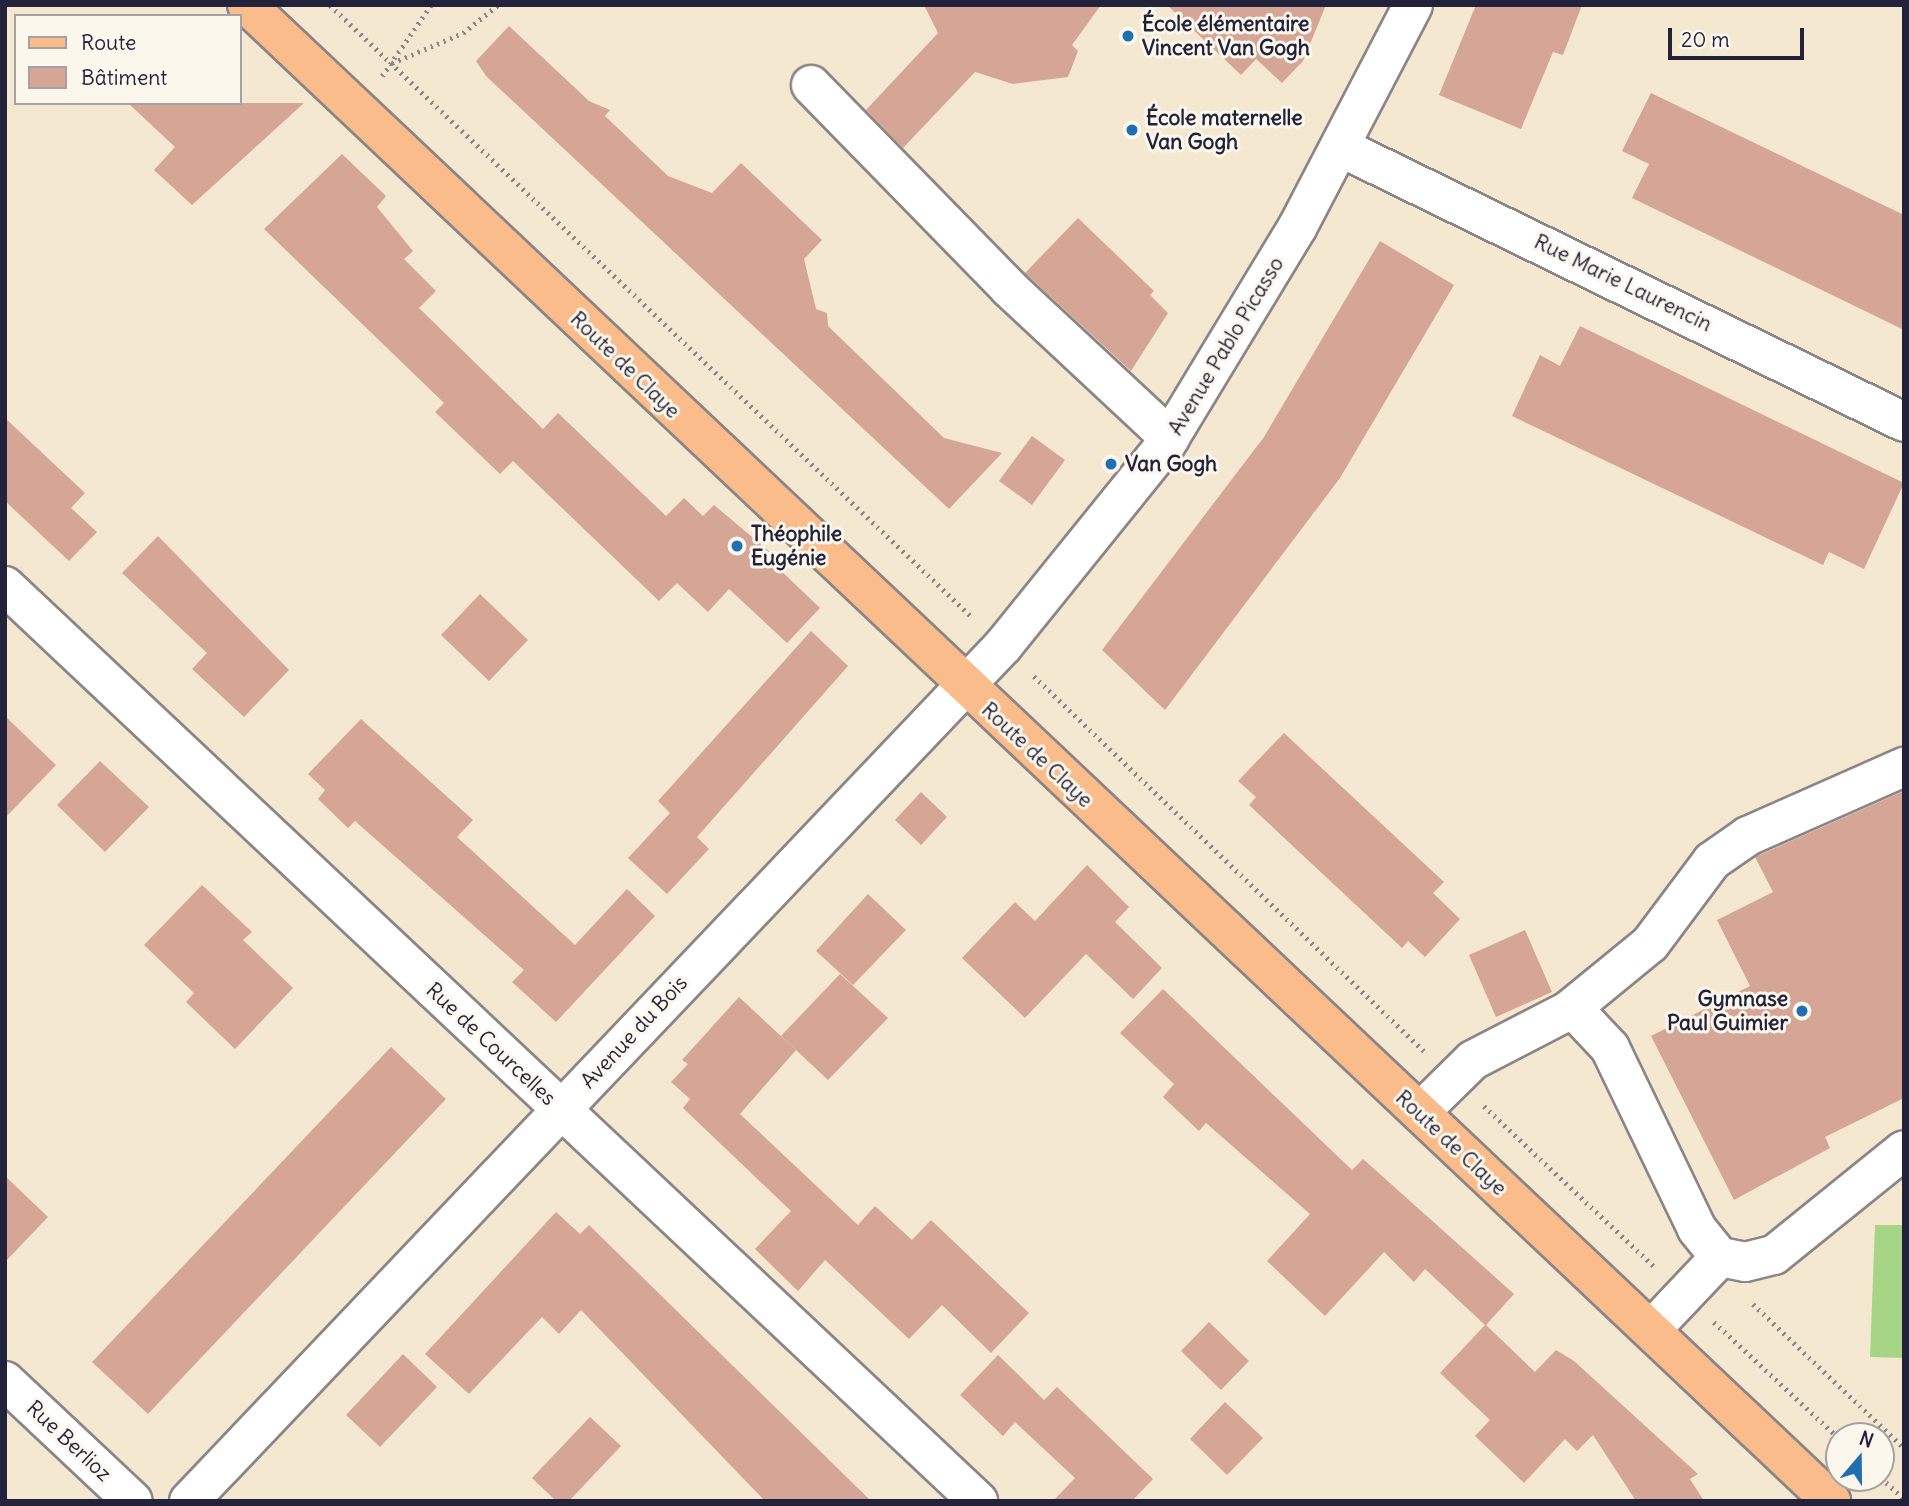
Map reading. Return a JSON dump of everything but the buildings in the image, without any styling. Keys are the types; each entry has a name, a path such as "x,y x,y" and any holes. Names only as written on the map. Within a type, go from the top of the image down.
{"main road":[{"name":"Route de Claye","path":"247,5 963,685 1831,1501"}],"street":[{"name":"Avenue Pablo Picasso","path":"963,685 1003,646 1170,438 1340,147 1413,5"},
{"path":"811,85 1009,288 1170,438"},
{"name":"Rue Marie Laurencin","path":"1340,147 1904,422"},
{"name":"Rue de Courcelles","path":"5,586 978,1501"},
{"name":"Avenue du Bois","path":"189,1501 963,685"},
{"path":"1420,1112 1450,1076 1568,1011 1650,944 1712,862 1748,836 1904,767"},
{"path":"1568,1011 1610,1048 1697,1229 1733,1259"},
{"path":"1651,1330 1685,1294 1733,1259 1774,1255 1904,1150"},
{"name":"Rue Berlioz","path":"5,1381 133,1501"}],"path":[{"path":"330,5 1450,1076 1825,1425"},
{"path":"356,110 431,5"},
{"path":"392,63 463,33 498,5"},
{"path":"1733,1259 1753,1308 1904,1448"}],"green space":[{"path":"1875,1225 1904,1225 1904,1358 1870,1357"}],"place":[{"name":"École élémentaire Vincent Van Gogh","path":"1128,36"},
{"name":"École maternelle Van Gogh","path":"1132,130"},
{"name":"Van Gogh","path":"1111,464"},
{"name":"Théophile Eugénie","path":"737,546"},
{"name":"Gymnase Paul Guimier","path":"1802,1011"}]}
